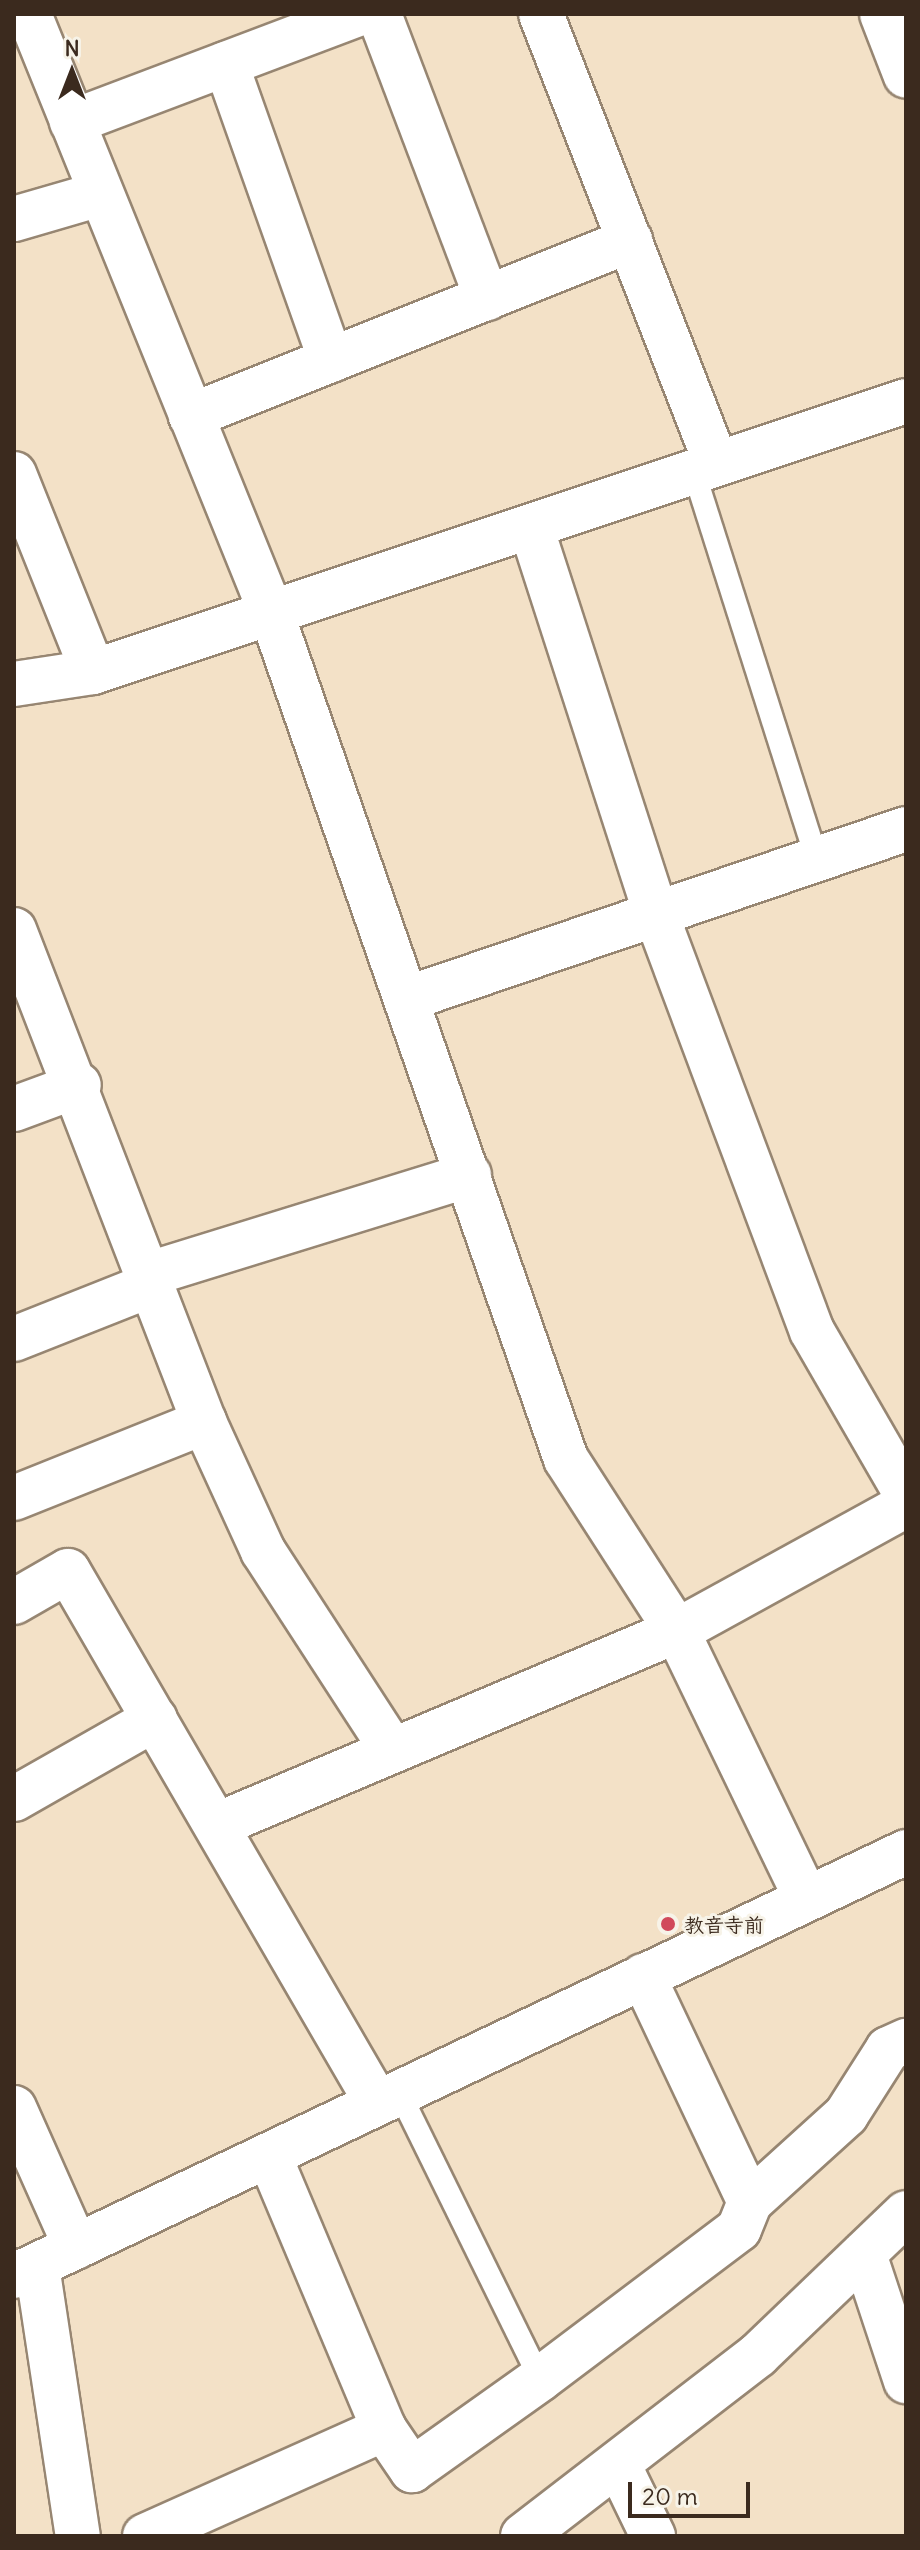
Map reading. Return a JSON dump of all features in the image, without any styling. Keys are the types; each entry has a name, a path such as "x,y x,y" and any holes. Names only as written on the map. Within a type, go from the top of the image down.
{"street":[{"path":"29,14 271,612 409,998 566,1459 677,1631 806,1898"},
{"path":"72,122 358,14"},
{"path":"379,14 487,298"},
{"path":"541,14 630,240 704,466"},
{"path":"882,14 906,76"},
{"path":"226,64 331,360"},
{"path":"14,219 100,194"},
{"path":"191,416 630,240"},
{"path":"14,684 93,672 906,401"},
{"path":"14,474 93,672"},
{"path":"531,527 656,914 812,1331 906,1494"},
{"path":"409,998 817,859 903,838"},
{"path":"14,930 79,1085 204,1422 263,1551 391,1748"},
{"path":"14,1109 79,1085"},
{"path":"14,1339 151,1279 469,1175"},
{"path":"14,1498 204,1422"},
{"path":"217,1825 391,1748 677,1631 906,1505"},
{"path":"14,1602 68,1571 217,1825 388,2098"},
{"path":"14,1799 155,1719"},
{"path":"78,2536 25,2271 906,1852"},
{"path":"643,1976 750,2202"},
{"path":"269,2155 384,2429 412,2470 540,2379 739,2229 750,2202 846,2115 888,2049 906,2041"},
{"path":"14,2108 76,2247"},
{"path":"523,2536 619,2466 758,2355 906,2213"},
{"path":"864,2254 906,2381"},
{"path":"145,2536 384,2429"},
{"path":"619,2466 653,2536"}],"lane":[{"path":"704,466 817,859"},
{"path":"388,2098 540,2379"}],"place":[{"name":"教音寺前","path":"668,1924"}]}
